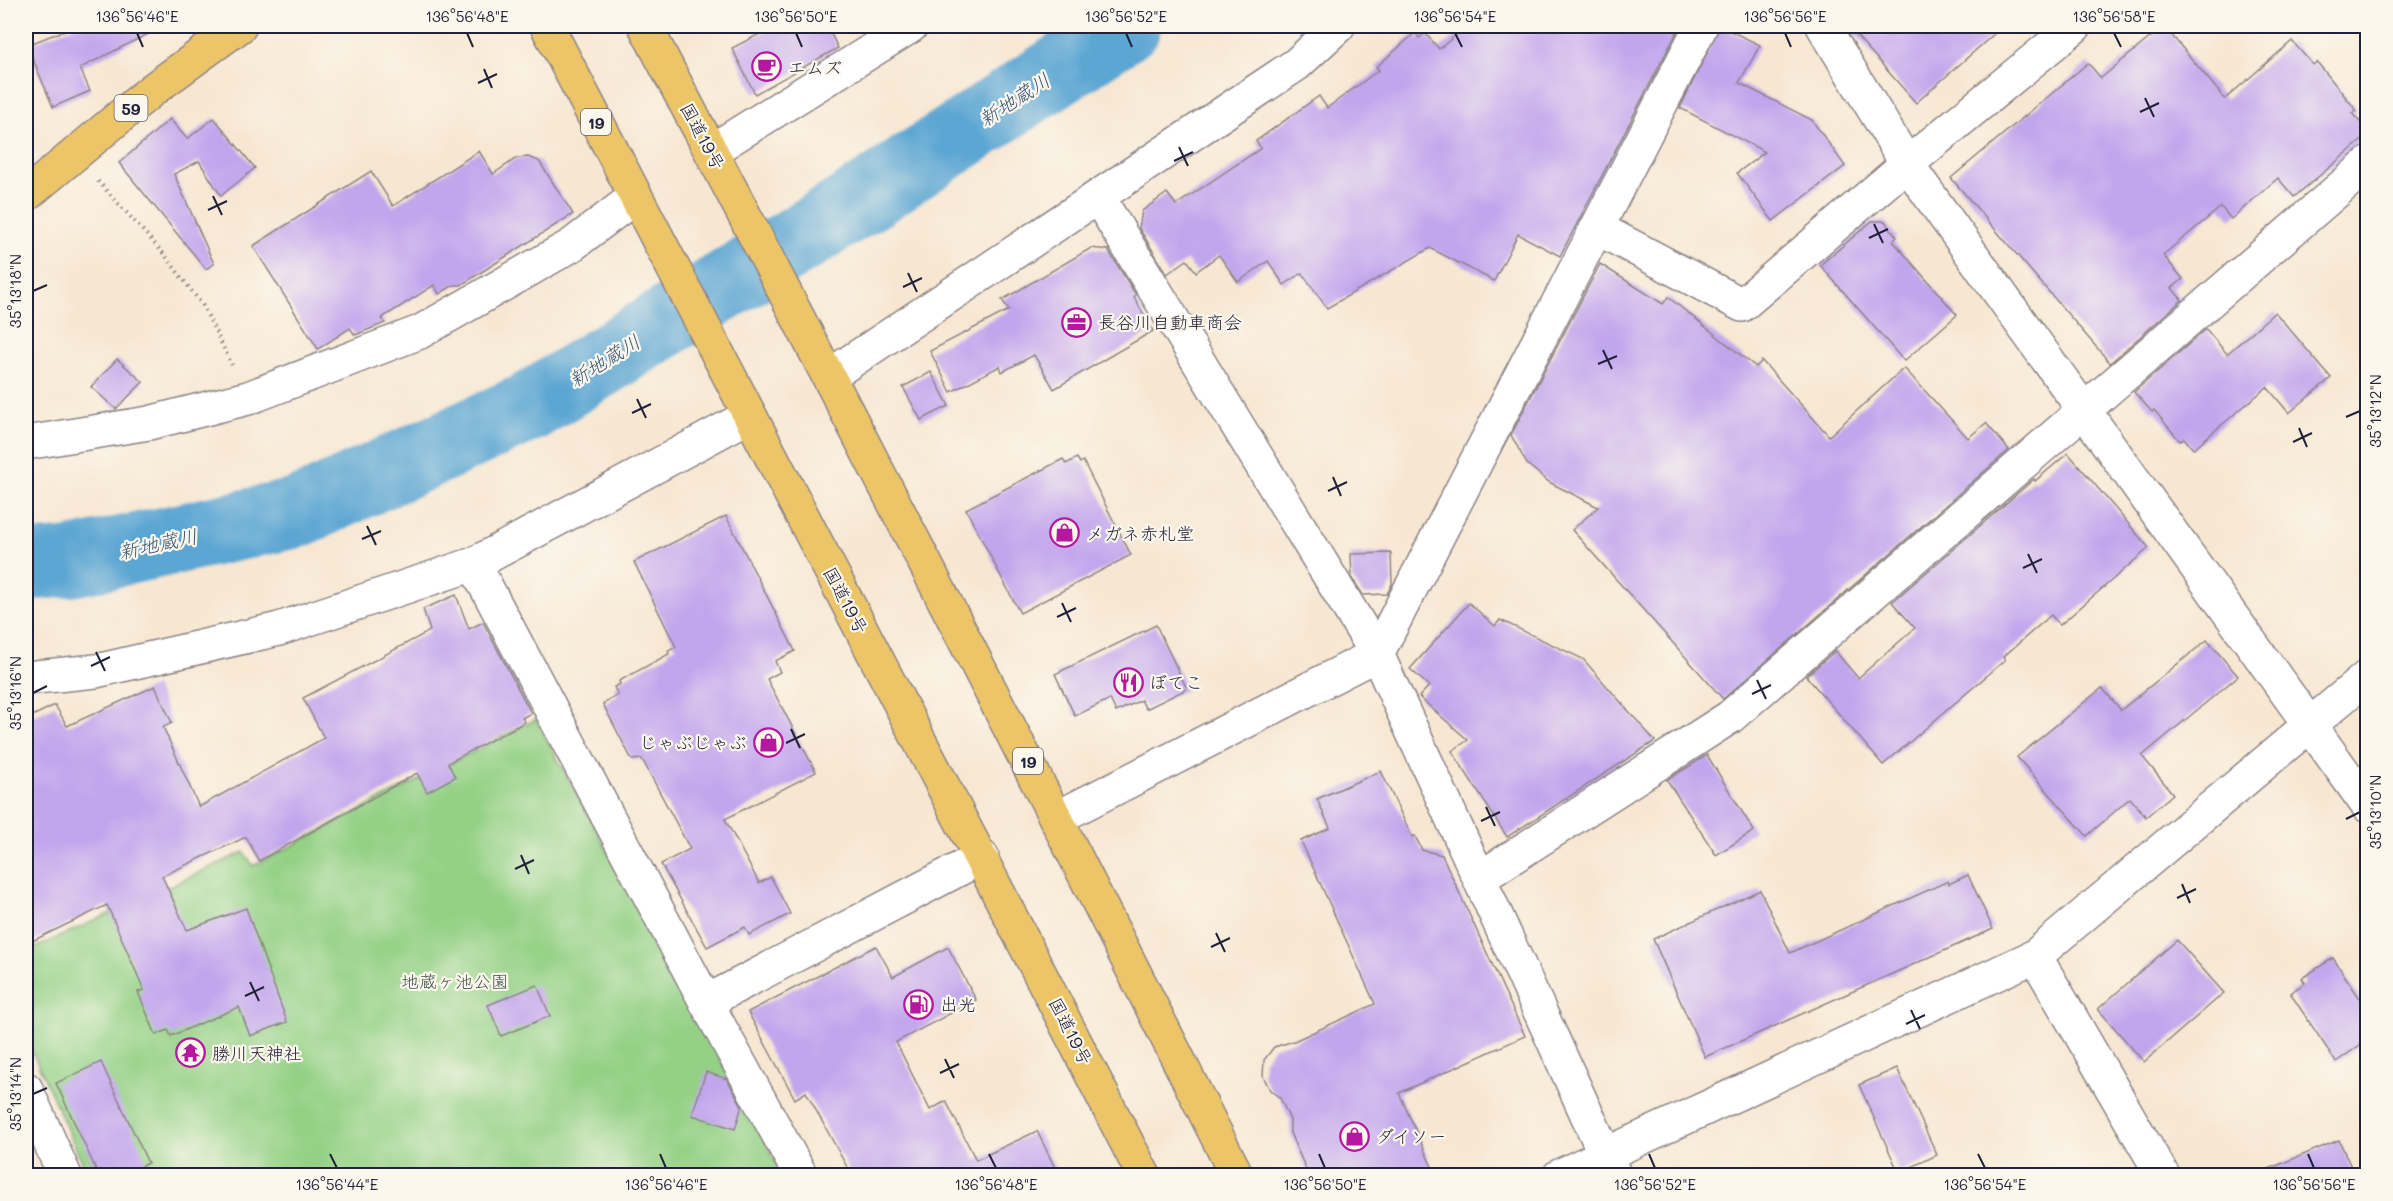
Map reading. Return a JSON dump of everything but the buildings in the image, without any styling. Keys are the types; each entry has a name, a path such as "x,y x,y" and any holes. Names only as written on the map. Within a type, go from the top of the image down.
{"main road":[{"name":"59","path":"26,195 152,90 240,26"},
{"name":"国道19号","path":"546,26 981,857 1144,1176"},
{"name":"国道19号","path":"645,26 822,362 1057,818 1237,1176"}],"street":[{"path":"717,163 911,26"},
{"path":"822,362 1098,197 1297,64 1338,26"},
{"path":"1057,818 1377,654 1701,26"},
{"path":"1822,26 1907,164 2367,806"},
{"path":"1598,228 1742,305 1907,164 2075,26"},
{"path":"1480,878 1730,717 2367,164"},
{"path":"1098,197 1377,654 1610,1165"},
{"path":"26,443 149,423 248,398 420,332 641,207"},
{"path":"26,678 96,671 279,629 474,564 741,402"},
{"path":"474,564 801,1176"},
{"path":"1559,1176 1610,1165 2035,956 2367,676"},
{"path":"706,1002 981,857"},
{"path":"2035,956 2163,1176"},
{"path":"26,1089 65,1176"}],"path":[{"path":"74,154 164,254 203,306 248,398"}],"green space":[{"name":"地蔵ヶ池公園","path":"536,719 783,1175 88,1175 26,1038 26,952 244,852 253,866"}],"waterway":[{"name":"新地蔵川","path":"26,566 71,562 297,513 529,407 859,202 1126,26"}],"place":[{"name":"エムズ","path":"767,67"},
{"name":"長谷川自動車商会","path":"1077,322"},
{"name":"メガネ赤札堂","path":"1065,533"},
{"name":"ぼてこ","path":"1128,682"},
{"name":"じゃぶじゃぶ","path":"768,742"},
{"name":"出光","path":"919,1004"},
{"name":"勝川天神社","path":"191,1053"},
{"name":"ダイソー","path":"1355,1136"}]}
